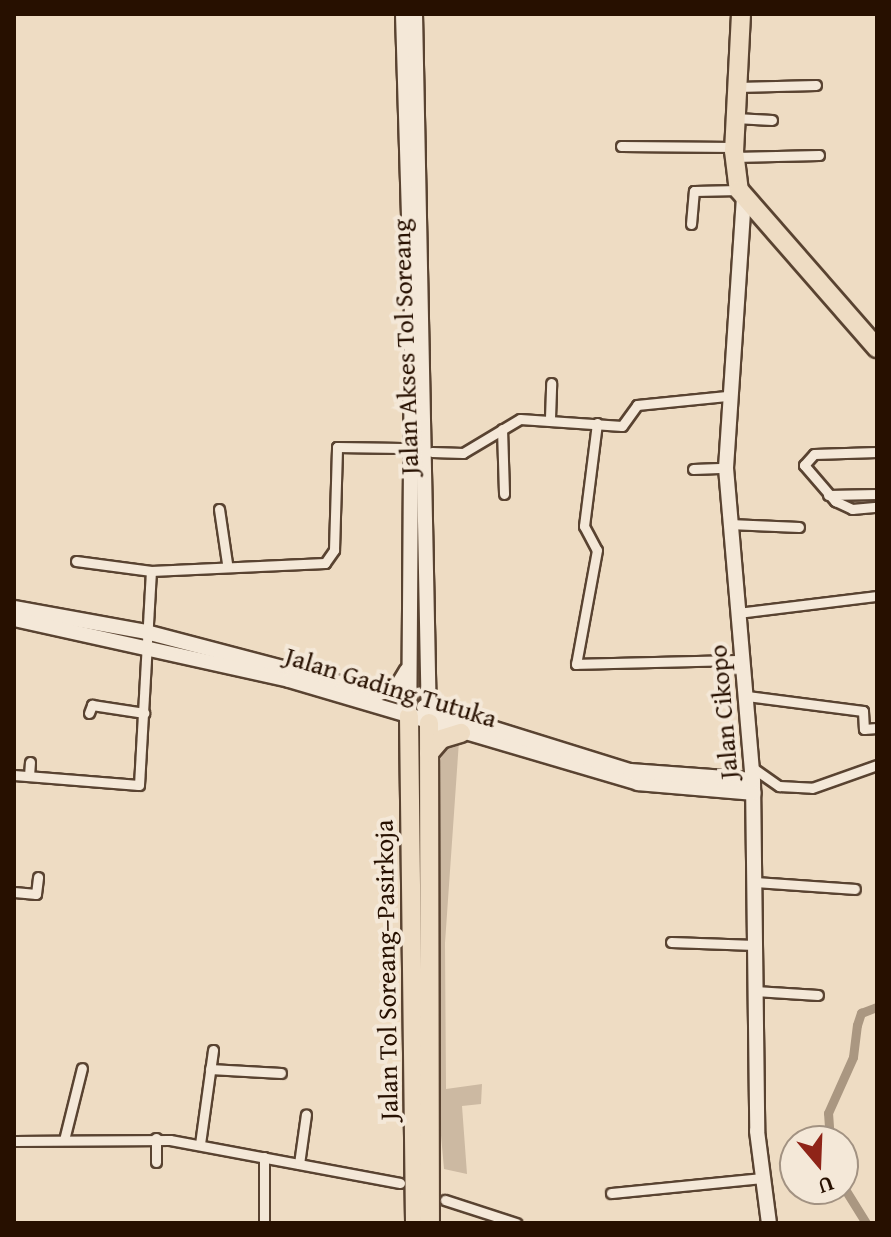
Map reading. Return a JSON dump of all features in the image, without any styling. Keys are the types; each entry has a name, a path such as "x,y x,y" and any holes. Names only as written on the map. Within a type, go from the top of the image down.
{"highway":[{"path":"741,14 734,152 742,194 877,348"},
{"name":"Jalan Tol Soreang–Pasirkoja","path":"409,710 415,1223"},
{"name":"Jalan Tol Soreang–Pasirkoja","path":"430,716 430,1223"},
{"path":"429,753 441,739 461,733"}],"street":[{"name":"Jalan Akses Tol Soreang","path":"395,14 408,314 402,448 404,640 411,658"},
{"name":"Jalan Akses Tol Soreang","path":"403,14 429,358 436,657 430,678"},
{"name":"Jalan Akses Tol Soreang","path":"409,710 408,314 410,115 415,14"},
{"name":"Jalan Akses Tol Soreang","path":"423,14 429,358 430,716"},
{"path":"737,87 816,85"},
{"path":"735,118 772,120"},
{"path":"621,146 819,155"},
{"path":"691,224 694,191 742,194"},
{"name":"Jalan Cikopo","path":"742,194 727,396 726,468 753,781 760,1178 769,1223"},
{"path":"550,418 551,383"},
{"path":"432,452 463,453 520,419 550,418 626,425 642,404 727,396"},
{"path":"597,423 584,526 597,550 576,664 743,660"},
{"path":"502,429 504,494"},
{"path":"76,561 151,571 227,563 325,563 334,550 337,447 402,448"},
{"path":"877,452 807,457 809,477 827,495 852,509 877,507"},
{"path":"693,469 726,468"},
{"path":"827,495 877,494"},
{"path":"219,509 227,563"},
{"path":"729,524 799,527"},
{"path":"14,775 139,786 151,571"},
{"path":"738,613 877,596"},
{"name":"Jalan Gading Tutuka","path":"14,608 379,693 403,684 411,658"},
{"name":"Jalan Gading Tutuka","path":"14,619 146,639 630,771 753,781"},
{"path":"747,696 863,711 864,729 877,728"},
{"path":"89,713 93,705 144,713"},
{"name":"Jalan Gading Tutuka","path":"430,716 461,733 638,783 753,781"},
{"path":"29,776 30,762"},
{"path":"753,781 812,788 877,765"},
{"path":"14,892 36,894 38,877"},
{"path":"756,882 855,889"},
{"path":"671,942 755,945"},
{"path":"755,991 818,995"},
{"path":"200,1144 213,1050"},
{"path":"64,1140 82,1068"},
{"path":"210,1069 281,1073"},
{"path":"299,1164 306,1114"},
{"path":"156,1138 156,1162"},
{"path":"14,1141 156,1138 400,1183"},
{"path":"264,1157 264,1223"},
{"path":"611,1193 760,1178"},
{"path":"445,1200 516,1223"}],"shaded area":[{"path":"459,741 445,943 446,1089 482,1084 481,1104 462,1106 467,1174 444,1169 439,1113 439,764 444,749"}],"waterway":[{"path":"829,1125 828,1113 853,1057 861,1013 877,1007"},
{"path":"855,1205 866,1223"}]}
